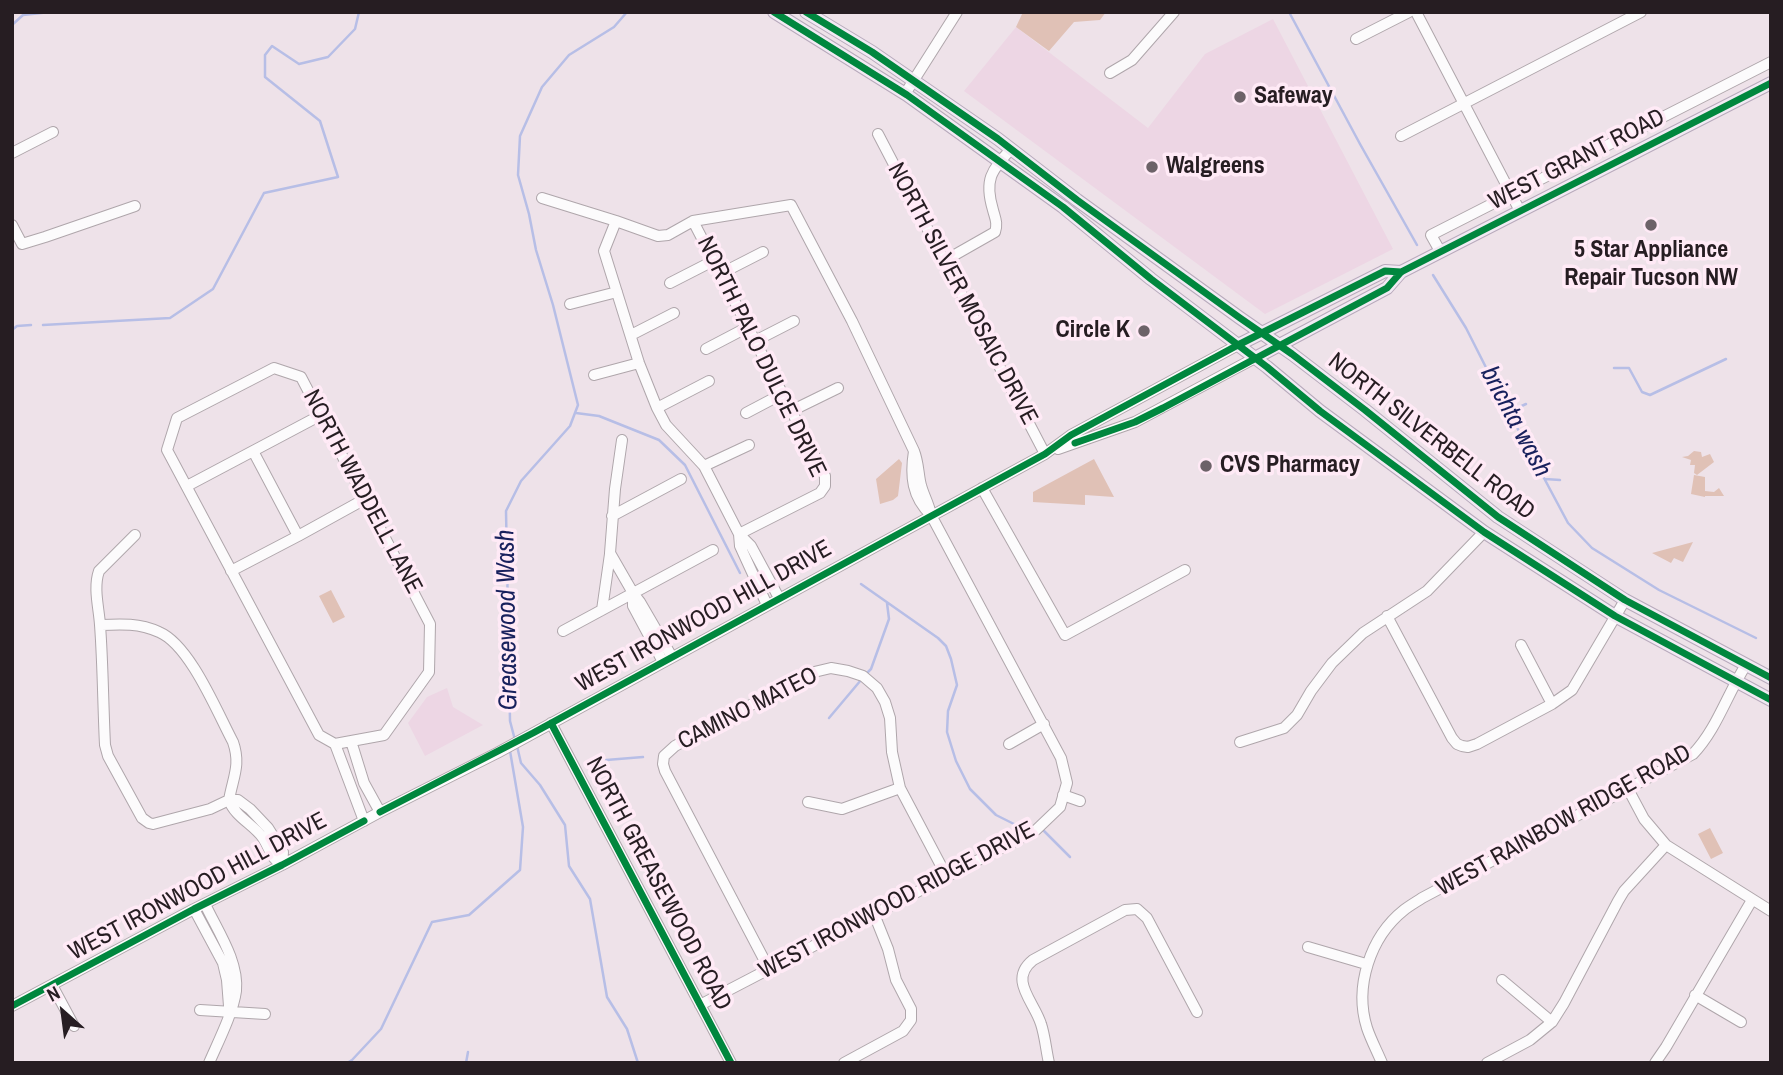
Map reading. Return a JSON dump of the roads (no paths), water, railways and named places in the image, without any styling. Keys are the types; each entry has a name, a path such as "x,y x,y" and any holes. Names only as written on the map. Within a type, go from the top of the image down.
{"main road":[{"name":"NORTH SILVERBELL ROAD","path":"774,12 905,94 1063,207 1320,411 1484,532 1615,616 1771,701"},
{"name":"NORTH SILVERBELL ROAD","path":"806,12 914,80 1280,345 1498,517 1625,600 1771,678"},
{"name":"WEST GRANT ROAD","path":"1255,358 1387,288 1401,272 1440,251 1771,83"},
{"path":"1063,207 1080,213 1122,245 1130,246 1136,242"},
{"name":"WEST GRANT ROAD","path":"1238,345 1385,271 1401,272"},
{"path":"1437,497 1450,478"}],"street":[{"path":"905,94 957,12"},
{"path":"1110,73 1132,60 1174,12"},
{"path":"1356,38 1409,12"},
{"path":"1416,12 1520,211"},
{"path":"1401,136 1641,12"},
{"name":"WEST GRANT ROAD","path":"1440,251 1431,235 1771,62"},
{"path":"12,153 53,132"},
{"name":"NORTH SILVER MOSAIC DRIVE","path":"878,134 1045,454"},
{"path":"944,261 995,232 998,225 989,197 988,184 1000,161 1011,149"},
{"path":"542,198 658,236 668,235 693,221 791,205 852,321 914,451 931,515 1062,758 1067,783 1063,795 1080,801"},
{"path":"12,225 22,244 135,206"},
{"path":"616,221 604,251 639,363 657,408 666,425 704,466 739,534 751,546 779,598"},
{"name":"NORTH PALO DULCE DRIVE","path":"693,221 825,476 825,485 820,493 739,534"},
{"path":"720,274 763,252"},
{"path":"670,283 713,261"},
{"path":"570,304 617,292"},
{"path":"631,335 674,313"},
{"path":"755,341 794,321"},
{"path":"706,349 748,327"},
{"name":"WEST IRONWOOD HILL DRIVE","path":"12,1006 533,733 1045,454 1071,435 1238,345"},
{"name":"WEST IRONWOOD HILL DRIVE","path":"1045,454 1135,422 1255,358"},
{"path":"594,375 639,363"},
{"name":"NORTH WADDELL LANE","path":"274,368 302,377 321,415 430,624 429,672 384,735 335,744 319,735 167,450 177,418 274,368"},
{"path":"657,408 709,381"},
{"path":"791,411 838,388"},
{"path":"746,414 782,394"},
{"path":"187,486 321,415"},
{"path":"602,610 621,440"},
{"path":"704,466 749,445"},
{"path":"253,451 298,536"},
{"path":"612,516 681,479"},
{"path":"982,488 1065,635 1185,570"},
{"path":"231,571 365,499"},
{"path":"1240,742 1284,728 1297,715 1332,663 1363,633 1427,591 1484,532"},
{"path":"739,534 740,546 767,605"},
{"path":"100,625 127,624 161,632 189,659 238,755 230,796 210,809 149,823 142,818 108,756 105,745 97,575 135,535"},
{"path":"563,631 713,550"},
{"path":"610,553 632,593 640,602 667,659"},
{"path":"1387,616 1461,750 1552,704 1572,690 1625,600"},
{"path":"1521,645 1552,704"},
{"name":"WEST RAINBOW RIDGE ROAD","path":"1366,964 1384,932 1402,911 1422,898 1693,754 1705,742 1746,665"},
{"name":"CAMINO MATEO","path":"769,969 659,755 810,673 831,668 863,676 877,688 890,718 892,752 900,788 947,877"},
{"name":"NORTH GREASEWOOD ROAD","path":"551,723 731,1063"},
{"path":"1009,744 1044,724"},
{"path":"351,741 364,783 380,813"},
{"name":"NORTH WADDELL LANE","path":"335,744 364,821"},
{"path":"808,802 842,810 900,788"},
{"path":"1628,789 1644,819 1666,845 1771,911"},
{"name":"WEST IRONWOOD RIDGE DRIVE","path":"700,1004 1036,830 1060,807 1063,795"},
{"path":"230,796 244,805 268,828 284,852 282,866"},
{"path":"1487,1063 1530,1040 1552,1022 1624,891 1666,845"},
{"path":"1654,1063 1752,900"},
{"path":"1049,1063 1040,1020 1022,984 1020,971 1033,960 1138,905 1197,1012"},
{"path":"199,907 232,962 236,981 236,993 209,1063"},
{"path":"844,1063 904,1031 914,1021 896,980 888,948 874,914"},
{"path":"1308,947 1366,964 1362,995 1366,1026 1382,1063"},
{"path":"1502,980 1552,1022"},
{"path":"52,985 74,1026"},
{"path":"1695,995 1741,1022"},
{"path":"200,1010 265,1014"}],"waterway":[{"path":"12,25 23,15 50,12"},
{"path":"43,325 170,318 213,289 264,193 338,177 320,121 265,77 265,55 272,46 299,64 328,57 355,29 359,12"},
{"name":"Greasewood Wash","path":"515,740 510,721 506,511 521,481 570,426 578,405 518,175 520,136 542,87 569,55 614,27 627,12"},
{"name":"brichta wash","path":"1289,12 1417,245"},
{"name":"brichta wash","path":"1433,275 1466,328 1568,523 1592,548 1659,590 1756,638"},
{"path":"12,330 17,326 31,325"},
{"path":"1614,368 1629,368 1642,392 1650,395 1726,359"},
{"path":"1507,406 1513,410 1526,404"},
{"path":"576,413 599,416 659,440 685,465 740,573"},
{"path":"1545,479 1560,480"},
{"path":"861,584 946,646 957,685 948,711 947,732 956,761 970,789 996,815 1016,825 1033,828"},
{"path":"865,675 871,669 889,619 887,603"},
{"path":"829,718 861,680"},
{"name":"Greasewood Wash","path":"517,746 521,763 540,785 565,825 569,866 590,899 607,997 627,1029 638,1063"},
{"path":"347,1063 381,1029 432,922 469,915 520,870 523,827 510,751"},
{"path":"594,761 643,757"},
{"path":"1043,830 1070,857"},
{"path":"466,1063 468,1052"}],"place":[{"name":"Safeway","path":"1240,97"},
{"name":"Walgreens","path":"1152,167"},
{"name":"5 Star Appliance Repair Tucson NW","path":"1651,225"},
{"name":"Circle K","path":"1144,331"},
{"name":"CVS Pharmacy","path":"1206,466"}]}
